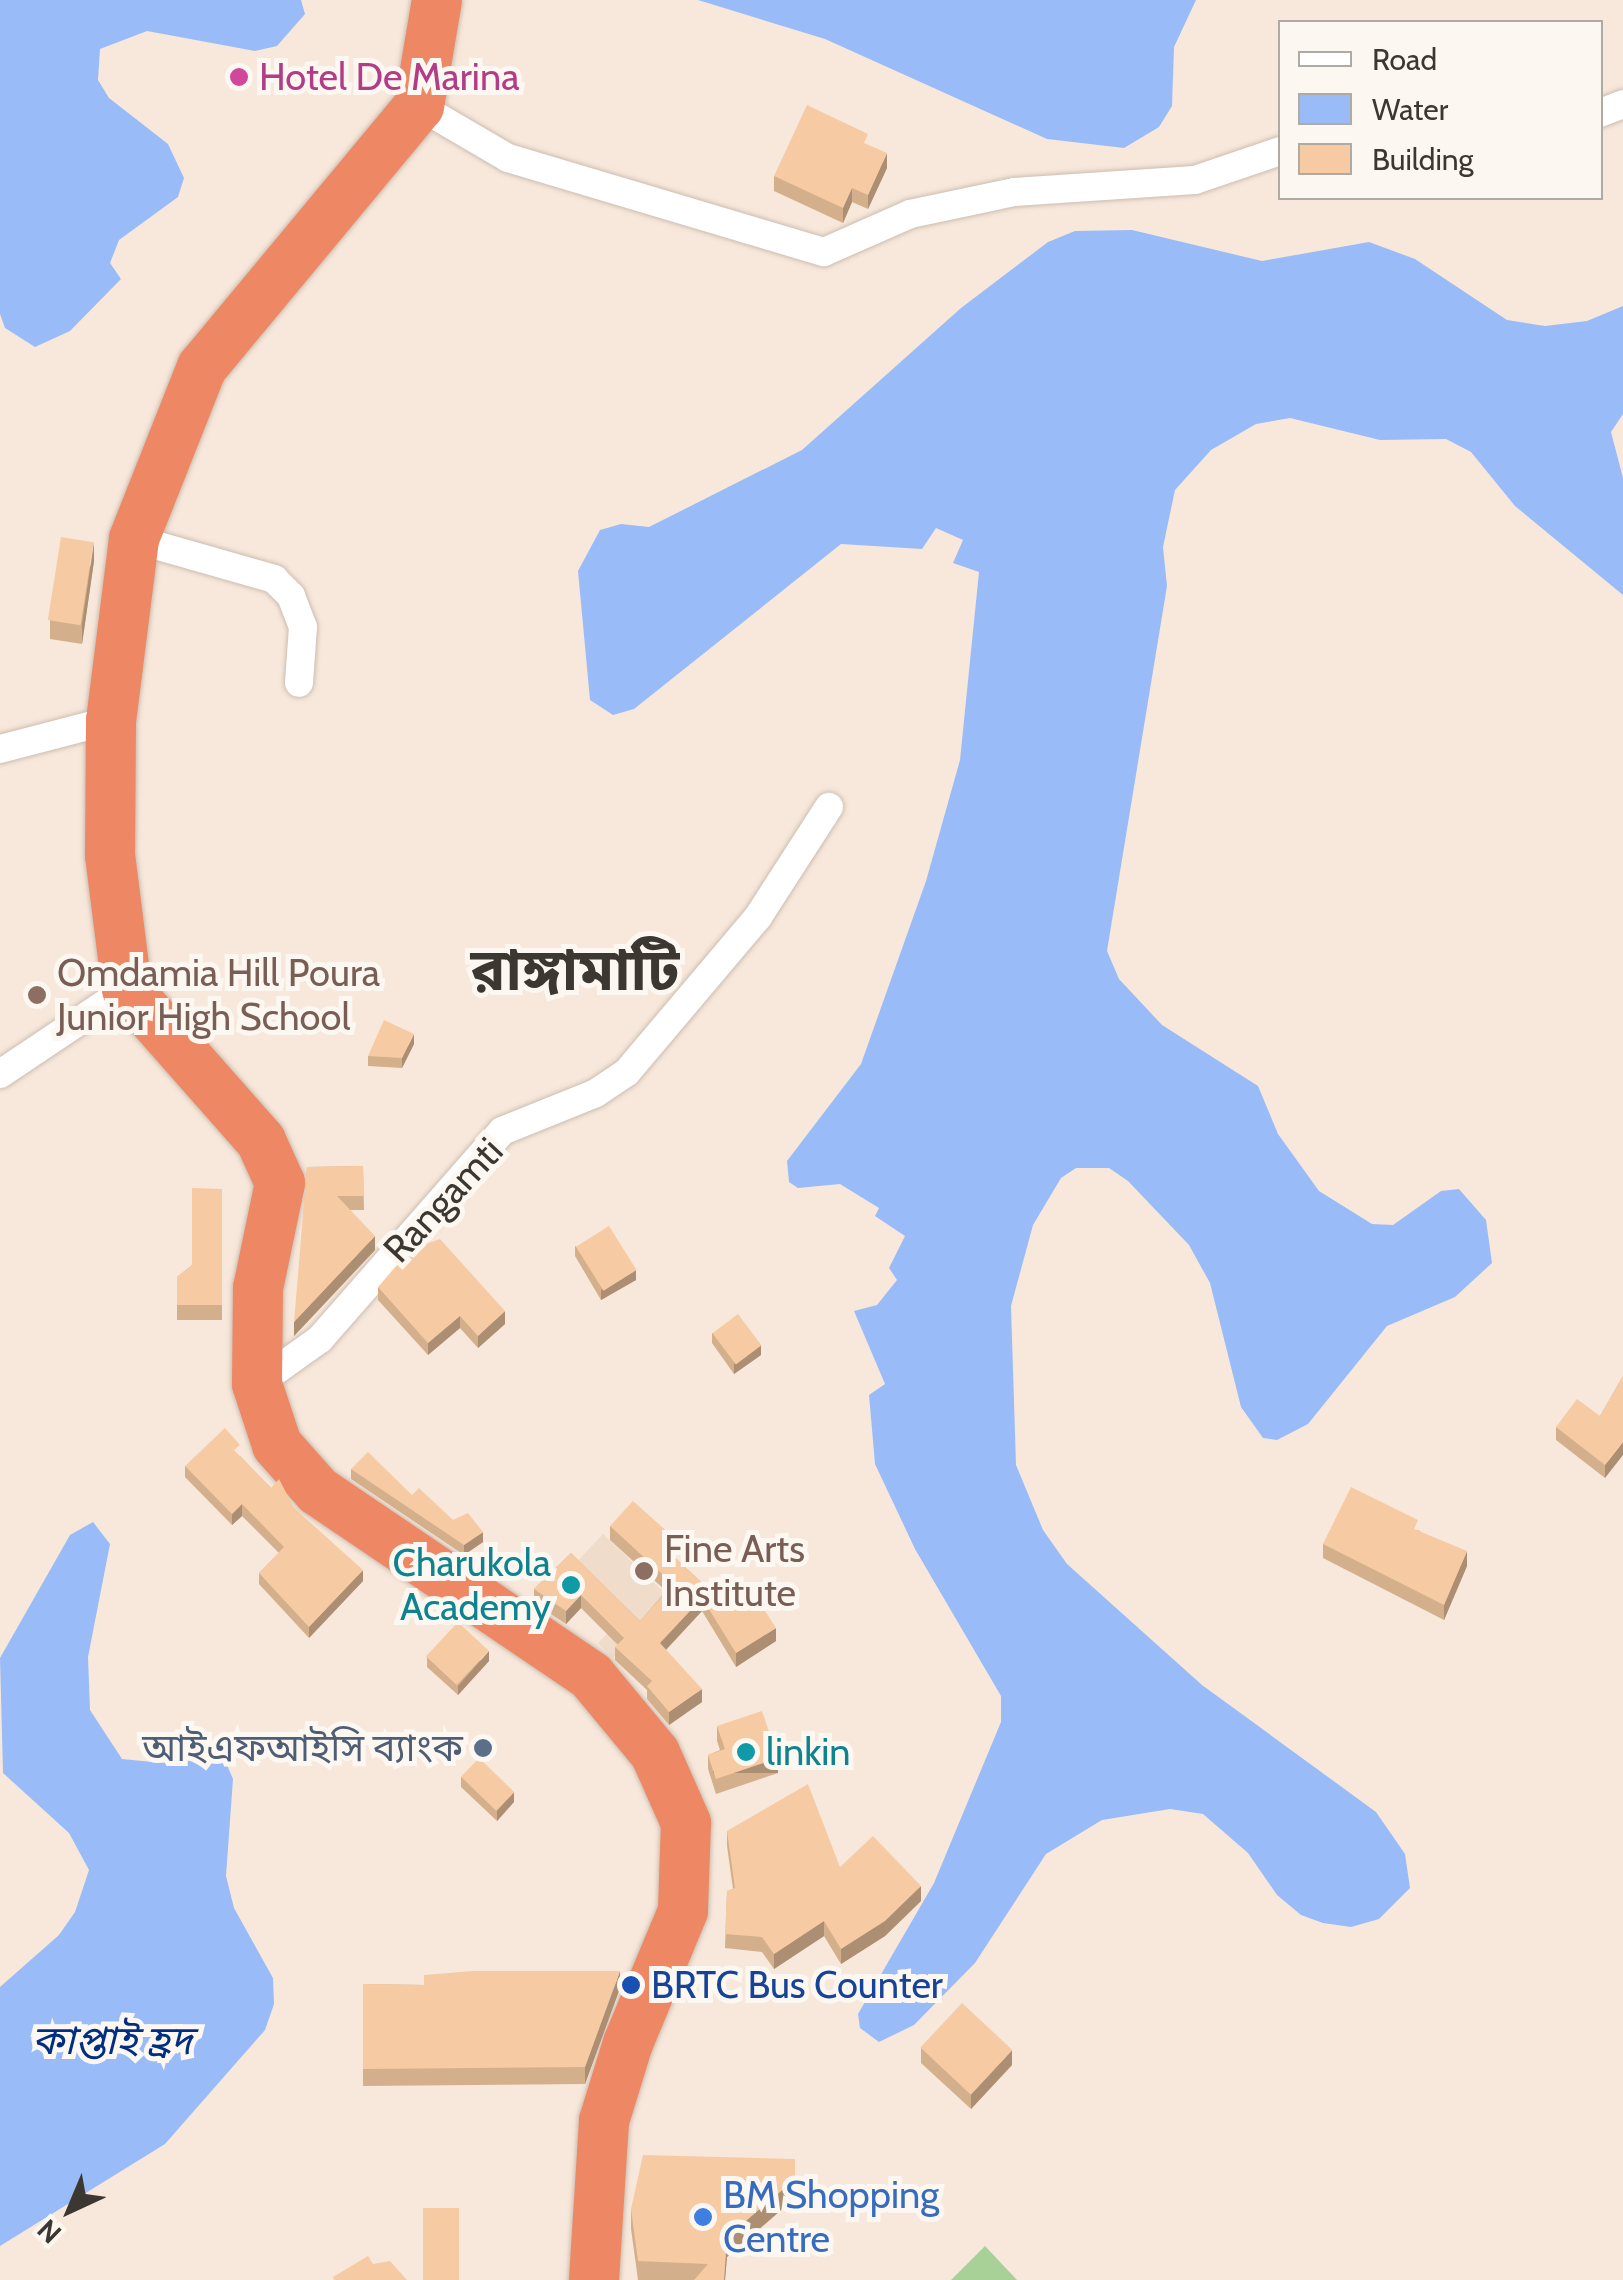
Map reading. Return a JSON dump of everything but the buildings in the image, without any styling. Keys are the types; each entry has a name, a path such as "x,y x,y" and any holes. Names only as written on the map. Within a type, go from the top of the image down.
{"highway":[{"path":"437,0 418,106 202,367 134,539 112,720 110,855 127,989 261,1142 280,1183 258,1288 257,1384 277,1445 318,1491 591,1676 654,1753 686,1823 683,1911 628,2044 604,2120 594,2280"}],"street":[{"path":"418,106 508,158 824,252 910,214 1014,192 1195,180 1278,153"},
{"path":"134,539 274,579 291,596 303,627 299,683"},
{"path":"0,749 112,720"},
{"name":"Rangamti","path":"257,1384 320,1339 502,1132 596,1093 627,1072 758,917 830,807"},
{"path":"0,1074 127,989"}],"shaded area":[{"path":"603,1534 670,1598 613,1658 598,1643 625,1615 574,1565"}],"green space":[{"path":"985,2246 1017,2280 951,2280"}],"water":[{"path":"0,0 301,0 305,14 277,46 255,51 147,31 100,49 98,80 109,98 168,144 184,178 178,197 119,240 110,263 121,279 70,331 35,347 5,328 0,314"},
{"path":"698,0 1196,0 1174,47 1172,106 1159,127 1124,148 1047,139 825,39"},
{"path":"1132,230 1262,261 1369,242 1415,259 1507,320 1545,326 1587,321 1623,306 1623,414 1611,432 1623,478 1623,595 1515,506 1471,452 1446,439 1380,440 1290,418 1256,424 1211,450 1175,490 1163,547 1167,586 1107,951 1119,979 1162,1025 1258,1086 1278,1134 1319,1191 1372,1224 1393,1225 1441,1191 1459,1189 1486,1220 1492,1263 1455,1297 1387,1326 1308,1424 1277,1440 1263,1438 1241,1407 1210,1283 1189,1245 1128,1181 1109,1168 1076,1168 1061,1178 1033,1225 1011,1306 1016,1465 1043,1530 1067,1564 1202,1685 1376,1812 1405,1854 1410,1888 1379,1919 1351,1927 1323,1923 1301,1915 1277,1895 1248,1853 1203,1814 1170,1809 1102,1820 1046,1854 975,1963 914,2025 879,2042 860,2028 858,2014 934,1883 1001,1722 1001,1696 915,1549 875,1464 869,1395 885,1384 854,1311 877,1305 897,1280 889,1268 905,1236 875,1216 879,1208 840,1184 798,1188 789,1182 787,1161 861,1064 926,881 960,760 979,572 953,563 963,540 936,528 922,549 841,544 634,709 613,715 590,700 578,571 600,530 621,524 649,527 802,450 961,308 1048,242 1075,231"},
{"name":"কাপ্তাই হ্রদ","path":"93,1522 110,1544 88,1657 90,1710 122,1759 163,1763 206,1747 223,1756 233,1779 226,1876 234,1908 273,1978 274,2004 265,2030 165,2144 0,2246 0,1987 59,1935 75,1912 89,1870 69,1833 3,1773 0,1658 70,1535"}],"place":[{"name":"Hotel De Marina","path":"239,77"},
{"name":"Omdamia Hill Poura Junior High School","path":"37,995"},
{"name":"Fine Arts Institute","path":"644,1571"},
{"name":"Charukola Academy","path":"571,1585"},
{"name":"আইএফআইসি ব্যাংক","path":"483,1748"},
{"name":"linkin","path":"746,1752"},
{"name":"BRTC Bus Counter","path":"631,1985"},
{"name":"BM Shopping Centre","path":"703,2217"}],"district":[{"name":"রাঙ্গামাটি","path":"575,970"}]}
